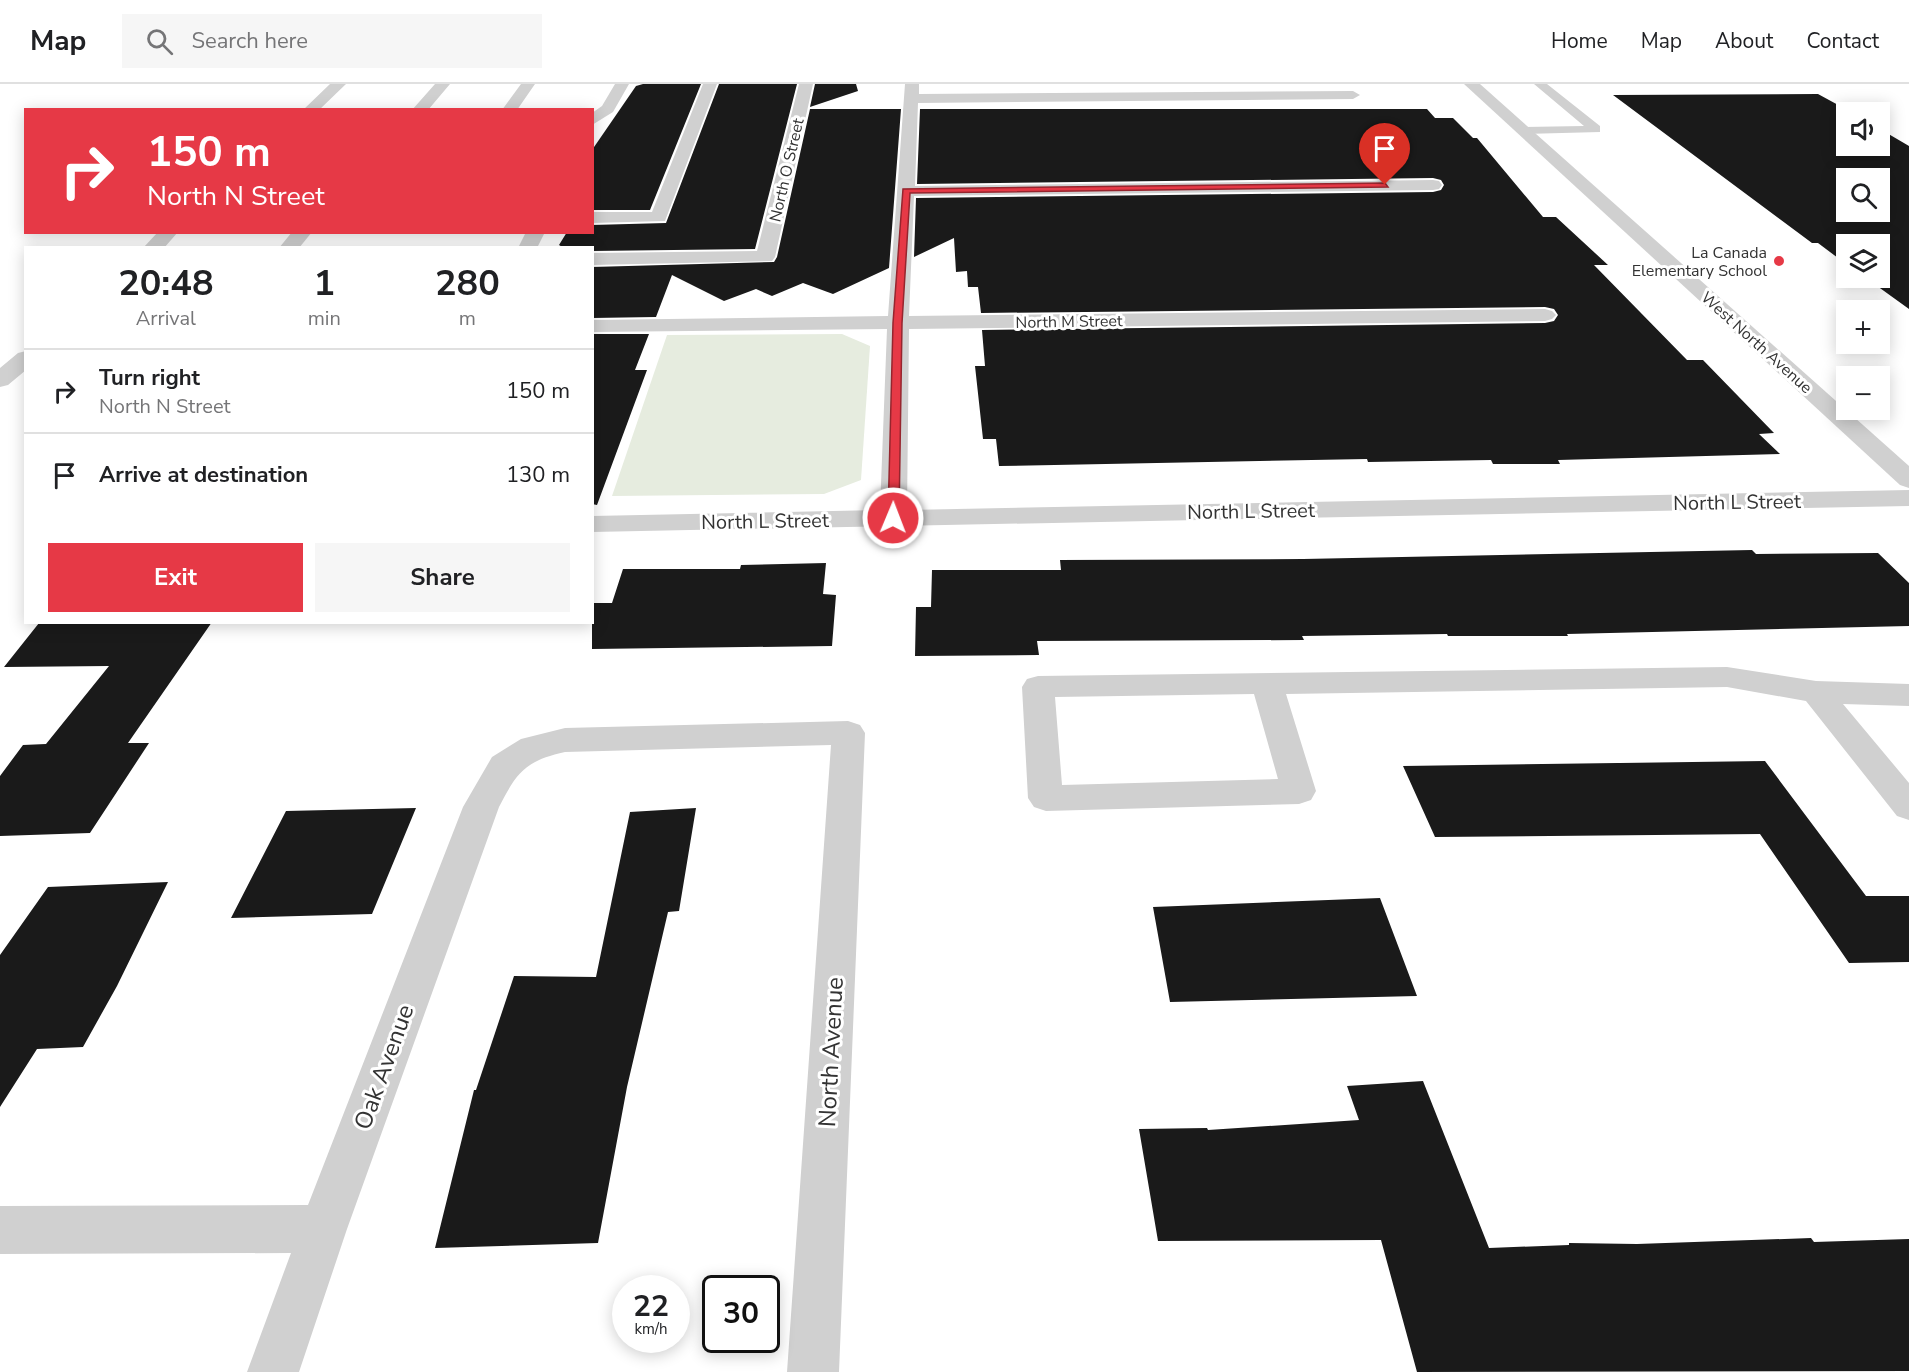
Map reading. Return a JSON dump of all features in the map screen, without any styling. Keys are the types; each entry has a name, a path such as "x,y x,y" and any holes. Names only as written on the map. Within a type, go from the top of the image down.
{"street":[{"path":"312,108 339,84"},
{"path":"421,108 443,84"},
{"path":"510,108 528,84"},
{"path":"594,119 608,109 622,84"},
{"path":"594,218 659,217 710,84"},
{"name":"North O Street","path":"594,259 765,257 806,84"},
{"name":"West North Avenue","path":"1471,84 1909,480"},
{"path":"893,518 898,323 912,91 1353,95"},
{"path":"906,191 1433,185"},
{"path":"154,246 167,234"},
{"path":"290,246 301,234"},
{"name":"North M Street","path":"594,326 1545,315"},
{"path":"0,381 24,360"},
{"name":"North L Street","path":"594,524 1909,498"},
{"path":"1267,684 1299,791 1047,798 1038,687 1727,677 1816,692 1909,695"},
{"path":"1816,692 1909,807"},
{"name":"Oak Avenue","path":"273,1372 323,1229 481,807 504,766 533,747 565,740 848,733"},
{"name":"North Avenue","path":"813,1372 848,733"},
{"path":"0,1230 323,1229"}],"lane":[{"path":"1523,131 1596,129 1540,84"}],"shaded area":[{"path":"842,334 870,346 861,480 824,494 612,496 667,335"}],"building":[{"path":"701,84 650,210 594,210 594,147 636,86"},
{"path":"719,84 797,84 755,249 594,251 594,246 559,245 566,234 594,234 594,225 666,223"},
{"path":"815,84 856,84 858,91 810,107"},
{"path":"1818,94 1836,104 1836,156 1890,156 1890,135 1909,146 1909,309 1880,288 1890,288 1890,234 1836,234 1836,256 1818,243 1812,243 1613,95"},
{"path":"810,109 901,109 889,268 833,294 803,283 772,296 756,289 724,301 672,275 656,317 594,318 594,267 774,262"},
{"path":"920,109 1427,109 1435,118 1453,118 1473,138 1477,138 1543,217 1556,217 1608,265 1594,265 1687,360 1703,360 1774,433 1759,434 1780,454 1558,460 1560,464 1493,464 1491,460 1368,462 1367,459 999,466 996,439 983,439 975,366 985,366 982,330 1545,323 1554,321 1558,315 1554,309 1545,307 981,313 978,287 968,287 967,271 956,272 954,238 914,257 916,198 1433,192 1441,190 1444,185 1441,180 1433,178 917,184"},
{"path":"594,334 649,334 635,370 647,370 597,505 594,504"},
{"path":"1752,550 1756,554 1878,553 1909,583 1909,626 1567,634 1568,636 1448,636 1447,634 1302,636 1304,640 1037,641 1039,655 915,656 916,607 931,607 932,570 1061,570 1060,560 1303,559"},
{"path":"826,563 823,594 836,595 832,646 592,649 594,603 612,603 623,569 740,569 741,565"},
{"path":"38,624 211,624 128,743 149,743 90,833 0,836 0,776 23,745 46,744 109,666 4,667"},
{"path":"1765,761 1866,896 1909,896 1909,962 1849,963 1760,834 1435,837 1403,766"},
{"path":"416,808 372,914 231,918 286,811"},
{"path":"696,808 679,911 668,912 627,1087 598,1243 435,1248 474,1090 476,1090 514,976 596,977 630,812"},
{"path":"168,882 117,986 83,1047 37,1049 0,1107 0,955 48,887"},
{"path":"1380,898 1417,996 1170,1002 1153,907"},
{"path":"1423,1081 1489,1248 1569,1245 1569,1243 1637,1244 1811,1238 1814,1242 1909,1239 1909,1371 1417,1372 1381,1240 1158,1241 1139,1129 1207,1128 1208,1130 1359,1120 1347,1086"}],"place":[{"name":"La Canada Elementary School","path":"1779,261"}],"route":[{"path":"893,518 898,323 906,191 1385,185"}]}
